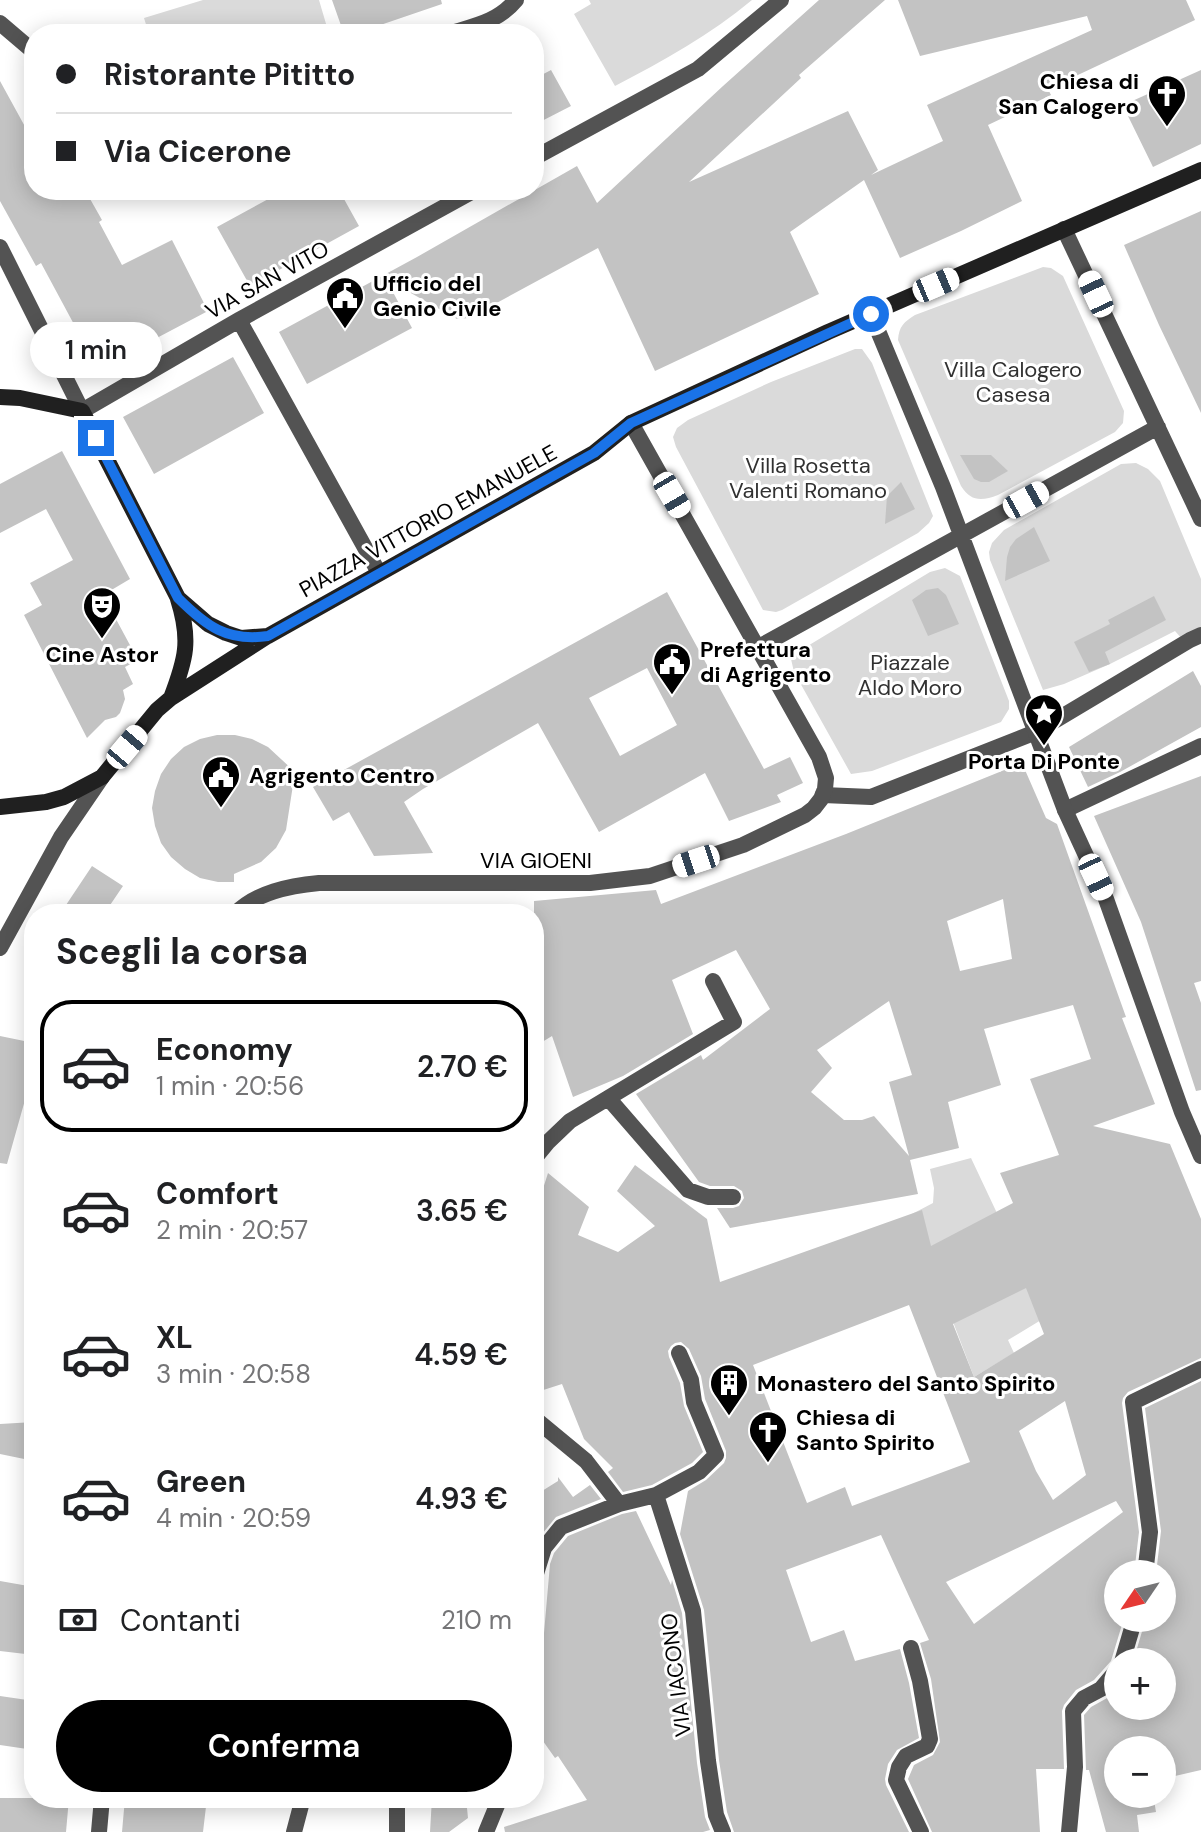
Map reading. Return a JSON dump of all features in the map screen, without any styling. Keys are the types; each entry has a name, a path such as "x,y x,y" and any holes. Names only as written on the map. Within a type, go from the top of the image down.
{"main road":[{"path":"631,423 1201,170"},
{"path":"0,397 82,411 178,598 185,624 186,647 171,698 157,710 102,777 64,797 0,807"},
{"name":"PIAZZA VITTORIO EMANUELE","path":"171,698 268,636 594,453 631,423"},
{"path":"178,598 208,624 226,633 241,638 268,636"}],"street":[{"path":"480,24 496,19 516,0"},
{"path":"544,153 698,69 781,0"},
{"path":"0,23 24,43"},
{"name":"VIA SAN VITO","path":"82,411 457,200"},
{"path":"1064,229 1201,519"},
{"path":"0,247 82,411"},
{"path":"871,314 962,536 1065,810 1106,899 1182,1112 1201,1156"},
{"path":"239,320 379,573"},
{"path":"631,423 824,767 823,795 871,797 1036,732 1201,635"},
{"path":"757,648 1158,427"},
{"path":"1065,810 1201,746"},
{"path":"24,904 61,837 102,777"},
{"name":"VIA GIOENI","path":"246,904 289,886 319,883 590,883 650,876 743,845 782,827 814,808 823,795"},
{"path":"0,948 24,904"},
{"path":"544,1147 570,1121 734,1022 713,981"},
{"path":"609,1099 688,1190 708,1197 733,1197"},
{"path":"544,1548 561,1527 619,1504 656,1495 699,1472 716,1455 694,1402 691,1380 679,1353"},
{"path":"1147,1560 1150,1532 1133,1402 1201,1369"},
{"path":"544,1428 586,1461 619,1504"},
{"name":"VIA IACONO","path":"656,1495 693,1611 708,1761 716,1815 722,1831"},
{"path":"911,1648 930,1739 927,1746 906,1756 896,1780 921,1832"},
{"path":"1069,1832 1075,1767 1073,1711 1084,1698 1104,1685"},
{"path":"99,1832 101,1808"},
{"path":"294,1832 300,1808"},
{"path":"397,1808 397,1832"},
{"path":"486,1832 496,1808"}],"green space":[{"path":"203,0 319,0 326,24 146,24 144,18"},
{"path":"589,0 752,0 686,47 615,86 574,14 591,4"},
{"name":"Villa Calogero Casesa","path":"1043,267 1063,276 1124,411 1123,423 1115,432 998,495 977,499 961,486 898,340 900,331 905,322 915,315"},
{"name":"Villa Rosetta Valenti Romano","path":"862,349 872,363 933,516 918,533 782,610 763,610 673,437 677,428 688,420 771,382"},
{"path":"1136,463 1160,481 1201,579 1201,628 1182,639 1175,631 1110,664 1043,690 990,560 992,543 1004,530 1121,464"},
{"name":"Piazzale Aldo Moro","path":"945,568 960,576 1009,701 1009,709 1001,722 872,771 851,774 794,672 791,659 930,572"},
{"path":"971,1158 1046,1317 1008,1340 1014,1353 974,1377 912,1214 933,1203 930,1169"}],"building":[{"path":"332,0 441,0 442,4 383,24 340,24"},
{"path":"819,0 885,0 799,75 801,78 689,182 848,111 878,170 871,175 943,141 927,105 1092,30 1087,16 920,56 898,0 1186,0 1195,20 1048,89 1051,95 988,125 1022,201 900,258 864,180 790,232 819,294 655,371 598,248 469,318 457,319 386,279 412,328 307,384 279,332 517,200 544,200 544,185 577,166 597,203"},
{"path":"551,70 571,106 544,120 544,74"},
{"name":"Chiesa di San Calogero","path":"1201,70 1201,144 1153,167 1128,116 1134,113 1130,102"},
{"path":"0,81 24,125 24,200 91,200 122,265 172,240 208,311 98,369 41,263 36,266 0,201"},
{"path":"267,200 345,200 359,226 250,286 217,227"},
{"path":"1201,211 1201,413 1124,245"},
{"path":"233,357 264,413 154,474 123,417"},
{"path":"62,451 130,579 103,595 138,660 125,667 133,684 123,690 125,699 120,713 105,720 87,738 24,615 42,605 30,583 73,560 46,509 0,533 0,484"},
{"path":"960,455 991,455 1008,471 989,482 981,482 974,479"},
{"path":"901,482 915,509 885,524 887,496"},
{"path":"1034,527 1050,561 1005,581 1010,547"},
{"path":"938,588 946,595 959,624 928,636 912,600 926,590"},
{"path":"667,592 764,769 790,757 803,783 777,795 781,802 729,821 705,773 599,832 538,723 404,802 433,853 374,856 349,812 333,821 313,787","holes":["647,668 677,725 620,756 589,698"]},
{"path":"1154,596 1166,620 1105,652 1110,664 1089,672 1074,642"},
{"path":"1193,671 1201,686 1201,727 1088,787 1069,747"},
{"name":"Agrigento Centro","path":"217,735 252,739 268,747 295,772 286,830 276,848 261,862 234,874 234,882 200,878 171,857 161,843 152,808 161,774 171,759 184,747"},
{"path":"1022,763 1046,818 1057,824 1126,1017 1122,1018 1155,1104 1093,1126 1170,1144 1201,1219 1201,1358 1128,1392 1123,1398 1139,1532 1136,1560 1104,1560 1104,1632 1120,1632 1115,1648 1104,1648 1104,1669 1094,1680 1076,1690 1064,1705 1064,1769 1036,1769 1040,1832 932,1832 908,1779 914,1765 933,1755 940,1742 931,1679 920,1643 929,1640 881,1535 786,1570 811,1642 844,1630 855,1661 900,1649 919,1738 897,1750 888,1764 885,1779 909,1832 734,1832 727,1812 719,1760 704,1610 680,1534 688,1491 724,1463 726,1451 705,1399 701,1376 689,1349 681,1342 671,1346 669,1357 703,1452 692,1463 652,1485 623,1492 608,1472 613,1468 584,1439 562,1384 544,1390 544,1186 548,1173 589,1207 578,1235 618,1252 655,1226 617,1191 635,1165 707,1219 720,1282 922,1210 931,1246 1013,1203 1000,1173 1059,1155 1030,1079 1091,1059 1073,1005 984,1029 1001,1085 948,1102 959,1148 910,1160 918,1194 730,1228 717,1208 739,1206 744,1198 742,1191 734,1186 710,1186 699,1182 636,1094 701,1055 703,1060 770,1009 736,950 672,980 693,1034 623,1076 573,1097 552,1036 544,1041 544,904 534,904 534,901 656,890 661,904","holes":["1003,899 1012,959 960,971 947,921","889,1001 912,1075 889,1082 909,1156 874,1116 844,1120 811,1092 832,1068 817,1050","1026,1288 1044,1334 974,1377 953,1324","909,1305 970,1462 852,1506 845,1487 807,1503 753,1365","1065,1401 1086,1475 1053,1500 1036,1471 1019,1431","1116,1501 1123,1512 974,1624 946,1582"]},
{"path":"1201,776 1201,981 1194,983 1201,1003 1201,1090 1196,1091 1141,922 1094,816"},
{"path":"92,866 123,886 111,904 67,904"},
{"path":"0,1036 24,1041 24,1104 7,1164 0,1163"},
{"path":"1201,1381 1201,1770 1176,1776 1176,1736 1104,1736 1104,1808 1155,1808 1156,1812 1137,1815 1139,1832 1106,1832 1089,1770 1086,1770 1084,1715 1104,1700 1104,1720 1176,1720 1176,1648 1137,1648 1142,1632 1176,1632 1176,1560 1158,1560 1161,1531 1145,1408"},
{"path":"24,1423 24,1459 0,1454 0,1424"},
{"path":"558,1477 573,1497 590,1485 601,1499 556,1517 544,1532 544,1490 558,1481"},
{"path":"636,1511 671,1585 672,1580 682,1613 697,1763 705,1817 710,1830 505,1832 504,1827 587,1800 558,1756 555,1758 544,1742 544,1633 550,1564 554,1553 568,1536"},
{"path":"0,1581 24,1585 24,1654 0,1651"},
{"path":"0,1696 24,1700 24,1749 0,1745"},
{"path":"0,1798 24,1798 24,1808 68,1808 66,1832 0,1832"},
{"path":"124,1808 206,1808 203,1832 122,1832"},
{"path":"431,1808 467,1808 468,1818 449,1832 430,1832"}],"place":[{"name":"Chiesa di San Calogero","path":"1167,128"},
{"name":"Ufficio del Genio Civile","path":"345,330"},
{"name":"Cine Astor","path":"102,640"},
{"name":"Prefettura di Agrigento","path":"672,696"},
{"name":"Porta Di Ponte","path":"1044,747"},
{"name":"Agrigento Centro","path":"221,809"},
{"name":"Monastero del Santo Spirito","path":"729,1417"},
{"name":"Chiesa di Santo Spirito","path":"768,1464"}],"route":[{"path":"96,438 178,598 208,624 226,633 241,638 268,636 594,453 631,423 871,314"}]}
